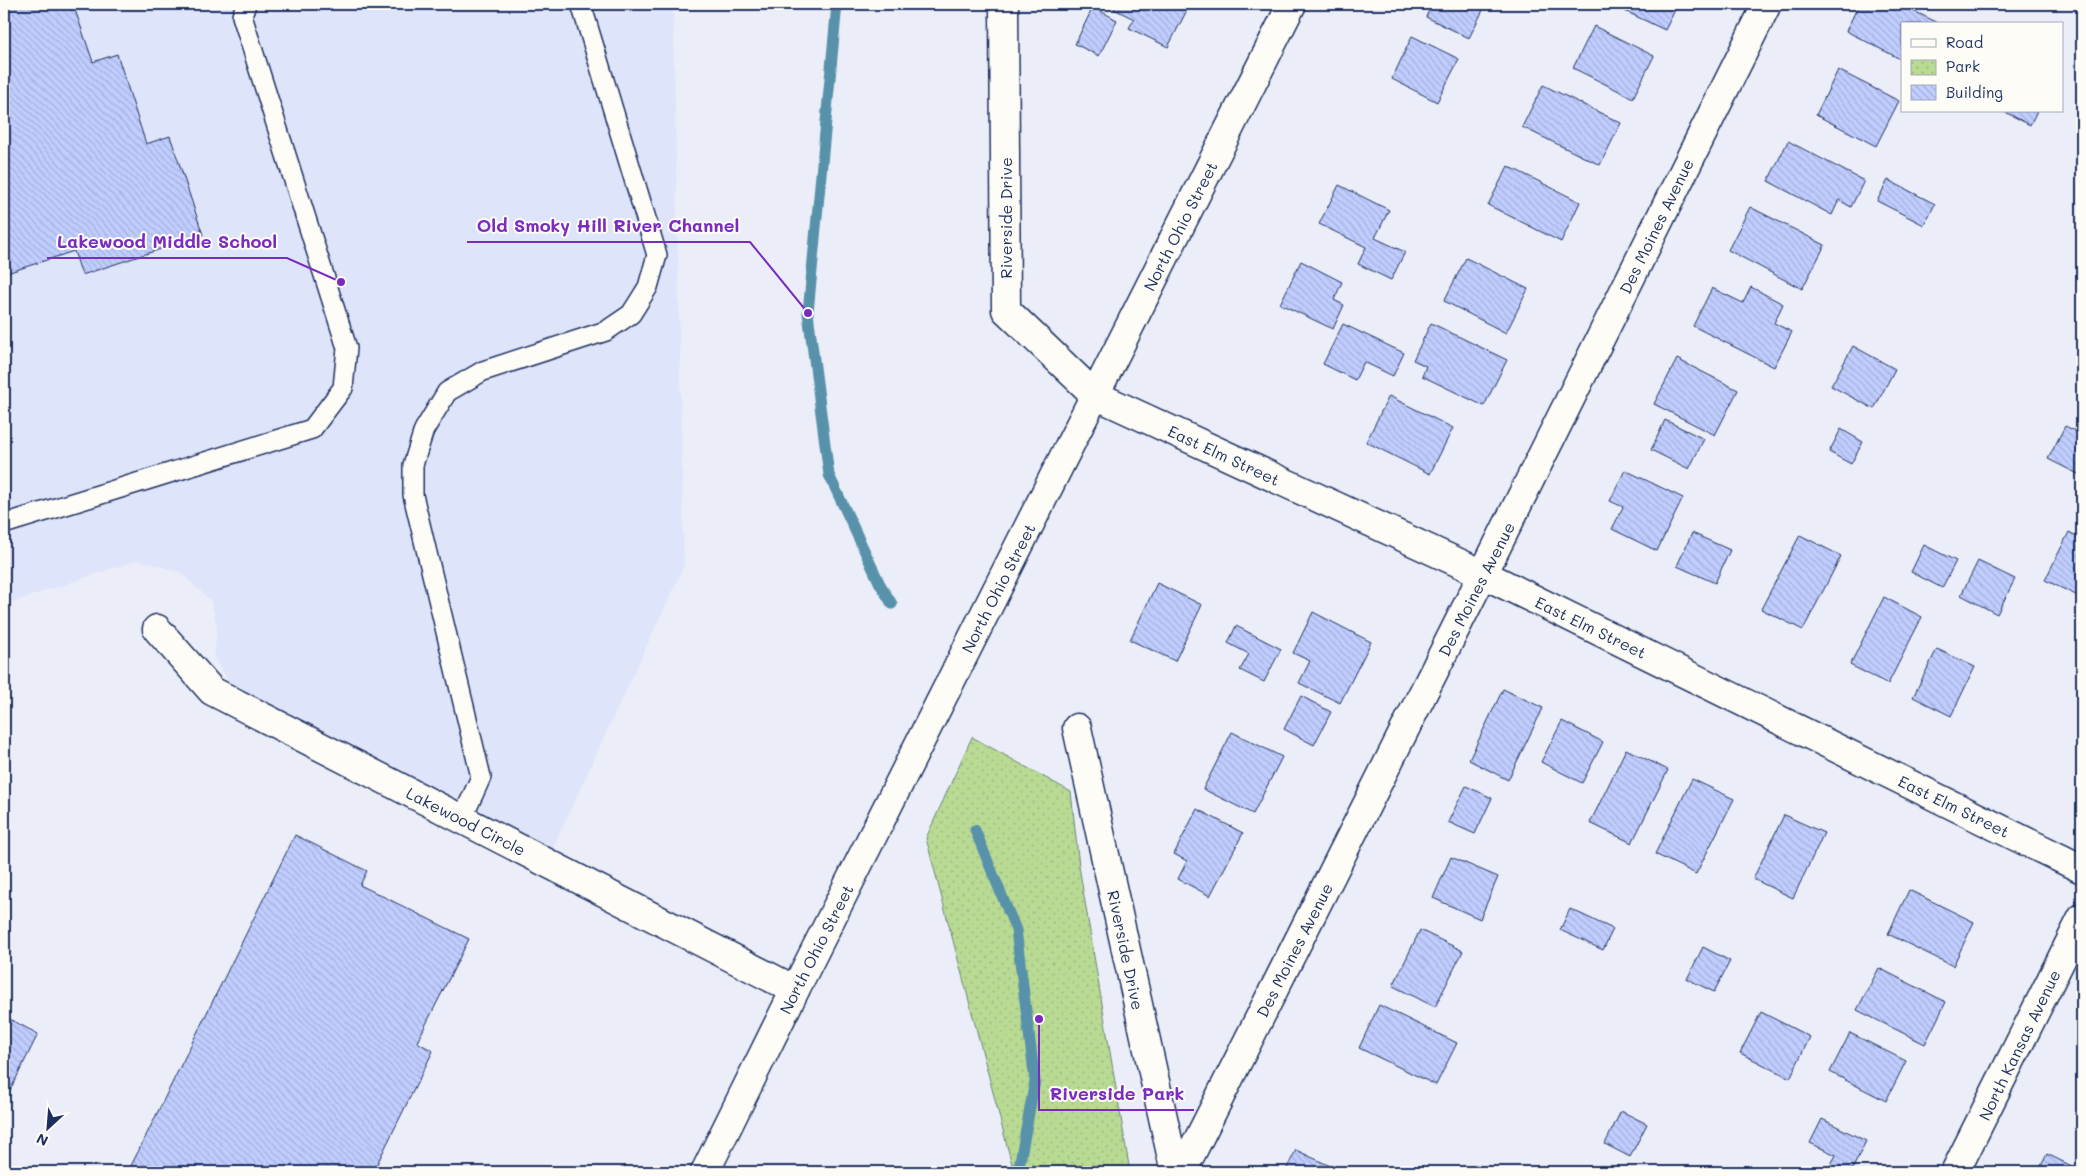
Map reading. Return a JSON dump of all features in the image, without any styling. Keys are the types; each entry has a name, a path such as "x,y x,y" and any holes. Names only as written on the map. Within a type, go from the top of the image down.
{"street":[{"name":"Riverside Drive","path":"1004,4 1006,310 1095,395"},
{"name":"North Ohio Street","path":"705,1172 1292,4"},
{"name":"Des Moines Avenue","path":"1182,1172 1767,4"},
{"name":"East Elm Street","path":"1095,395 1483,574 2082,869"},
{"name":"Lakewood Circle","path":"157,629 212,691 795,990"},
{"name":"Riverside Drive","path":"1077,728 1175,1172"},
{"name":"North Kansas Avenue","path":"1956,1172 2082,918"}],"lane":[{"path":"4,524 312,429 343,388 347,348 242,16 246,4"},
{"path":"462,819 481,778 413,495 413,466 424,430 447,392 483,371 606,331 631,314 648,287 657,255 581,4"}],"shaded area":[{"path":"4,4 673,4 684,566 551,851 230,683 214,658 217,627 211,601 180,572 138,560 4,605"}],"green space":[{"path":"972,737 1071,792 1079,866 1130,1172 1014,1172 926,838"}],"building":[{"path":"4,4 73,4 93,62 117,54 146,144 170,136 203,235 82,275 74,251 4,274"},
{"path":"1116,4 1175,4 1187,10 1168,47 1129,28 1134,19 1114,9"},
{"path":"1432,4 1486,4 1469,38 1426,17"},
{"path":"1610,4 1678,4 1665,30"},
{"path":"1859,4 1900,4 1936,22 1901,22 1901,59 1846,31"},
{"path":"1093,7 1117,20 1099,56 1075,44"},
{"path":"1594,26 1654,56 1633,98 1573,68"},
{"path":"1412,36 1459,59 1437,102 1392,79"},
{"path":"1838,70 1899,101 1876,146 1816,115"},
{"path":"1543,85 1621,123 1600,165 1522,127"},
{"path":"2005,112 2036,112 2030,125"},
{"path":"1788,141 1864,181 1851,207 1839,200 1832,215 1768,181"},
{"path":"1508,166 1580,202 1561,242 1488,205"},
{"path":"1888,180 1935,204 1924,225 1877,201"},
{"path":"1339,185 1389,210 1375,238 1405,252 1391,280 1358,264 1366,247 1319,224"},
{"path":"1750,207 1825,245 1802,289 1728,250"},
{"path":"1466,258 1528,289 1506,333 1444,301"},
{"path":"1301,261 1342,282 1334,300 1344,305 1333,329 1280,304"},
{"path":"1751,287 1783,304 1774,323 1792,332 1774,367 1693,326 1712,288 1743,303"},
{"path":"1431,323 1507,360 1484,406 1422,376 1426,366 1413,360"},
{"path":"1343,324 1404,353 1393,376 1364,362 1355,380 1323,364"},
{"path":"1853,346 1895,369 1874,409 1831,386"},
{"path":"1677,359 1738,390 1715,435 1654,404"},
{"path":"1389,396 1453,428 1430,474 1366,442"},
{"path":"1665,420 1704,439 1689,469 1651,450"},
{"path":"2065,426 2082,434 2082,471 2080,475 2048,459"},
{"path":"1841,429 1863,442 1851,464 1829,452"},
{"path":"1625,470 1683,498 1657,551 1612,529 1623,507 1610,501"},
{"path":"2069,532 2082,539 2082,598 2045,580"},
{"path":"1692,533 1730,550 1715,583 1677,566"},
{"path":"1800,535 1841,556 1803,630 1761,609"},
{"path":"1924,545 1956,561 1942,588 1911,572"},
{"path":"1978,561 2015,579 1997,614 1961,595"},
{"path":"1157,583 1202,605 1175,661 1130,640"},
{"path":"1884,597 1922,617 1888,684 1850,665"},
{"path":"1313,612 1371,642 1340,703 1299,683 1310,661 1293,653"},
{"path":"1236,626 1281,649 1264,682 1240,670 1249,654 1228,643"},
{"path":"1937,649 1975,667 1951,716 1913,697"},
{"path":"1503,689 1543,708 1508,780 1469,760"},
{"path":"1301,696 1331,712 1314,745 1284,729"},
{"path":"1562,721 1603,742 1582,783 1541,762"},
{"path":"1232,732 1282,757 1253,814 1203,789"},
{"path":"1626,749 1668,770 1632,843 1590,823"},
{"path":"1692,779 1734,799 1696,874 1655,854"},
{"path":"1466,786 1492,798 1475,834 1448,822"},
{"path":"1197,809 1243,833 1210,896 1178,879 1187,861 1174,854"},
{"path":"1784,815 1824,833 1793,898 1753,879"},
{"path":"295,835 367,871 360,885 469,939 417,1042 433,1051 373,1172 128,1172"},
{"path":"1451,857 1498,877 1480,919 1433,898"},
{"path":"1909,890 1974,922 1953,966 1888,934"},
{"path":"1570,909 1613,929 1603,950 1560,930"},
{"path":"1420,930 1463,951 1435,1007 1393,986"},
{"path":"1703,947 1730,961 1714,992 1687,979"},
{"path":"1879,968 1946,1002 1925,1044 1857,1010"},
{"path":"1379,1005 1457,1043 1436,1085 1359,1048"},
{"path":"1761,1012 1810,1037 1790,1078 1740,1053"},
{"path":"4,1016 38,1034 4,1103"},
{"path":"1850,1033 1906,1061 1886,1101 1830,1072"},
{"path":"1621,1111 1647,1124 1630,1157 1605,1144"},
{"path":"1822,1119 1866,1141 1851,1172 1833,1172 1828,1170 1836,1155 1810,1143"},
{"path":"1296,1150 1343,1172 1285,1172"},
{"path":"2047,1154 2082,1171 2082,1172 2038,1172"}],"waterway":[{"path":"837,4 808,313 829,475 880,584 892,604"},
{"path":"975,830 1016,930 1035,1081 1018,1172"}],"place":[{"name":"Lakewood Middle School","path":"341,282"},
{"name":"Old Smoky Hill River Channel","path":"808,313"},
{"name":"Riverside Park","path":"1039,1019"}]}
